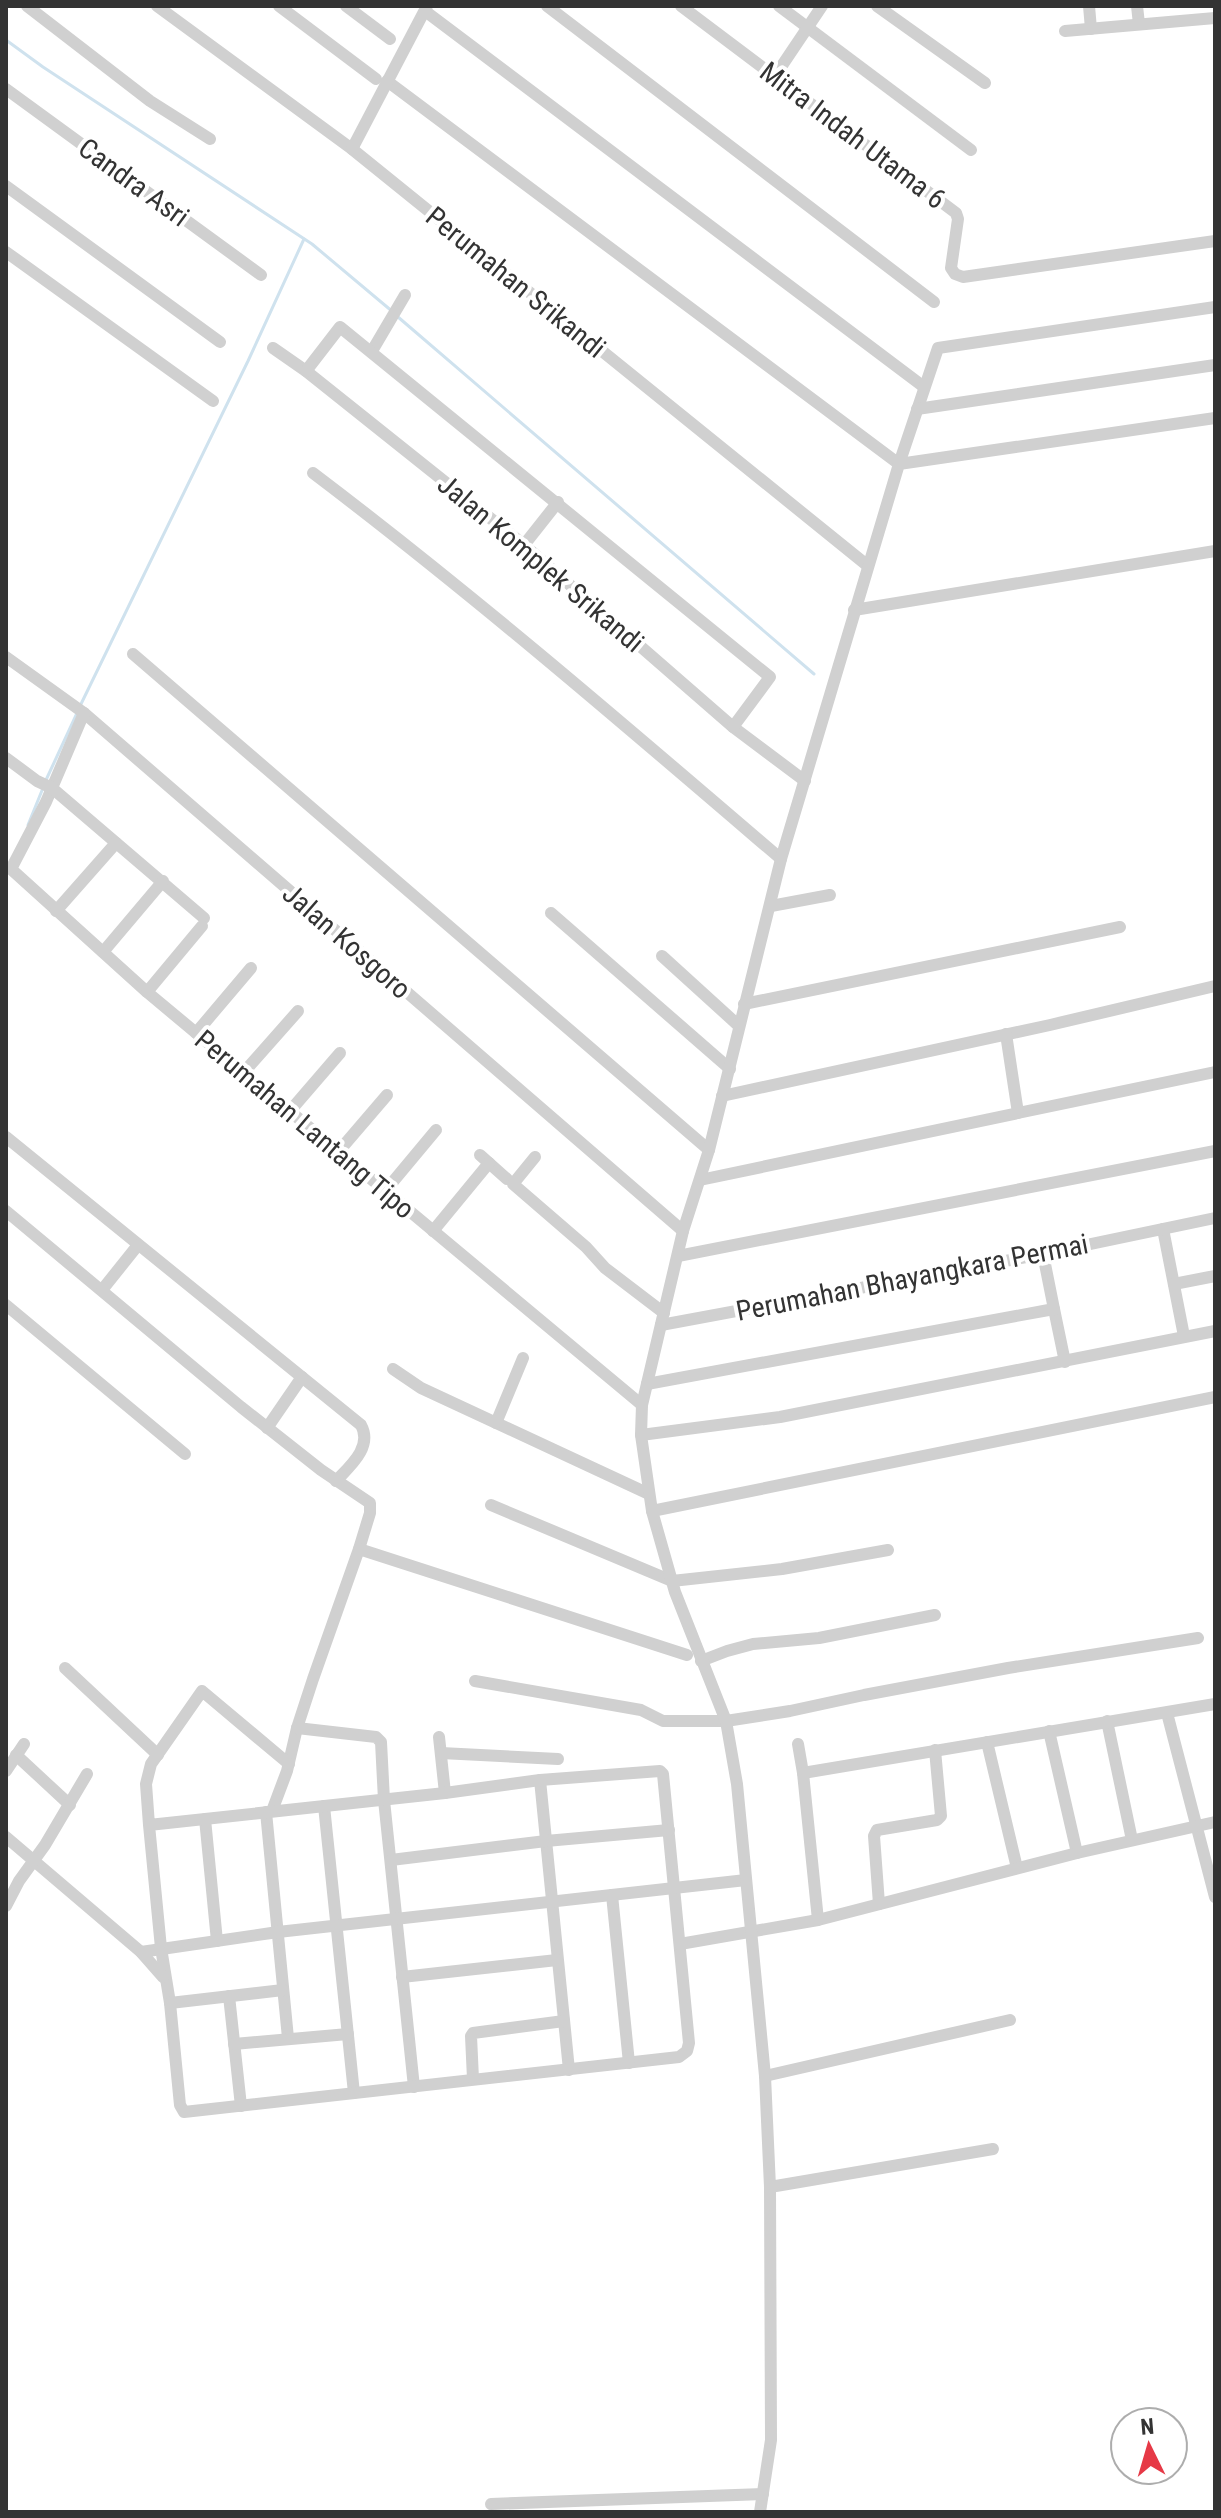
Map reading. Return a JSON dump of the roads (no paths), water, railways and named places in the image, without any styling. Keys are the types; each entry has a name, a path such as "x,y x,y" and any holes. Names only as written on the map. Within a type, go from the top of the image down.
{"street":[{"path":"27,6 150,101 210,139"},
{"name":"Perumahan Srikandi","path":"157,6 352,149 868,566"},
{"path":"279,6 899,464 1215,418"},
{"path":"346,6 390,39"},
{"path":"547,6 934,302"},
{"name":"Mitra Indah Utama 6","path":"681,6 956,213 958,219 951,268 955,274 963,277 1215,241"},
{"name":"Mitra Indah Utama 6","path":"779,6 971,150"},
{"path":"775,76 822,6"},
{"path":"877,6 985,83"},
{"path":"1089,6 1091,29"},
{"path":"1137,6 1139,24"},
{"path":"1183,6 1184,20"},
{"path":"352,149 382,80 426,8 924,387"},
{"path":"1065,31 1215,18"},
{"name":"Candra Asri","path":"6,89 261,275"},
{"path":"6,186 220,342"},
{"path":"6,252 213,401"},
{"path":"372,351 405,295"},
{"path":"760,2512 771,2440 770,2187 765,2076 737,1784 726,1721 672,1581 652,1511 641,1435 642,1405 683,1231 709,1150 781,859 854,610 935,352 942,347 1215,307"},
{"path":"306,371 340,327 770,677 733,727"},
{"name":"Jalan Komplek Srikandi","path":"273,348 524,545 733,727 805,781"},
{"path":"917,409 1215,365"},
{"path":"313,473 410,547 592,697 781,859"},
{"path":"524,545 558,502"},
{"path":"854,610 1215,551"},
{"path":"133,654 709,1150"},
{"name":"Jalan Kosgoro","path":"6,657 80,709 683,1231"},
{"name":"Perumahan Lantang Tipo","path":"80,709 52,787 9,873 642,1405"},
{"path":"6,758 37,781 52,787 163,881 203,922 147,992"},
{"path":"56,911 116,843"},
{"path":"103,952 163,881"},
{"path":"771,906 830,895"},
{"path":"551,913 730,1069"},
{"path":"744,1004 1120,927"},
{"path":"662,956 739,1026"},
{"path":"196,1033 251,968"},
{"path":"722,1096 1215,986"},
{"path":"244,1072 298,1011"},
{"path":"1006,1034 1018,1113"},
{"path":"290,1111 340,1053"},
{"path":"700,1180 1215,1072"},
{"path":"339,1151 387,1095"},
{"path":"386,1190 436,1130"},
{"path":"6,1137 361,1425 365,1432 363,1448 336,1481"},
{"path":"678,1256 1215,1151"},
{"path":"535,1157 513,1184 662,1319"},
{"path":"433,1231 485,1159 507,1179"},
{"path":"6,1211 267,1428 370,1503 359,1549 297,1728 289,1764 269,1811 288,2038"},
{"name":"Perumahan Bhayangkara Permai","path":"662,1319 1043,1254 1215,1218"},
{"path":"1163,1229 1184,1336"},
{"path":"102,1290 138,1245"},
{"path":"1043,1254 1065,1362"},
{"path":"1174,1284 1215,1276"},
{"path":"6,1305 185,1454"},
{"path":"647,1384 1054,1309"},
{"path":"641,1435 780,1417 1215,1331"},
{"path":"496,1423 523,1358"},
{"path":"393,1369 421,1388 649,1494"},
{"path":"267,1428 302,1377"},
{"path":"652,1511 1215,1397"},
{"path":"491,1505 672,1581 782,1569 888,1550"},
{"path":"359,1549 687,1655"},
{"path":"701,1661 753,1644 819,1638 935,1615"},
{"path":"475,1681 641,1710 663,1721 726,1721 1008,1668 1198,1638"},
{"path":"65,1668 158,1755"},
{"path":"149,1825 540,1780 660,1771 663,1774 680,1944 689,2043 687,2051 679,2057 569,2070 181,2110 161,1948 149,1825 147,1774 202,1691 289,1764"},
{"path":"803,1773 1215,1704"},
{"path":"1167,1713 1215,1898"},
{"path":"1107,1721 1132,1840"},
{"path":"297,1728 378,1738 381,1744 414,2087"},
{"path":"1049,1731 1077,1853"},
{"path":"439,1737 445,1793"},
{"path":"987,1742 1017,1868"},
{"path":"798,1744 818,1920"},
{"path":"6,1771 20,1750 70,1805"},
{"path":"879,1904 874,1836 877,1830 937,1820 941,1816 935,1750"},
{"path":"441,1753 558,1759"},
{"path":"6,1906 87,1774"},
{"path":"540,1780 569,2070"},
{"path":"324,1806 354,2093"},
{"path":"205,1819 217,1941"},
{"path":"680,1944 818,1920 1077,1853 1215,1822"},
{"path":"391,1860 669,1830"},
{"path":"6,1837 141,1952 165,1980"},
{"path":"141,1952 336,1925 746,1880"},
{"path":"612,1895 629,2063"},
{"path":"402,1977 557,1960"},
{"path":"170,2003 283,1990"},
{"path":"229,1996 241,2106"},
{"path":"765,2076 1010,2020"},
{"path":"473,2079 473,2033 564,2021"},
{"path":"234,2044 348,2034"},
{"path":"770,2187 993,2149"},
{"path":"491,2504 508,2508 763,2494"}],"waterway":[{"path":"6,40 312,244 393,312"},
{"path":"81,704 304,239"},
{"path":"398,317 814,674"},
{"path":"46,780 78,711"},
{"path":"28,825 43,788"}]}
